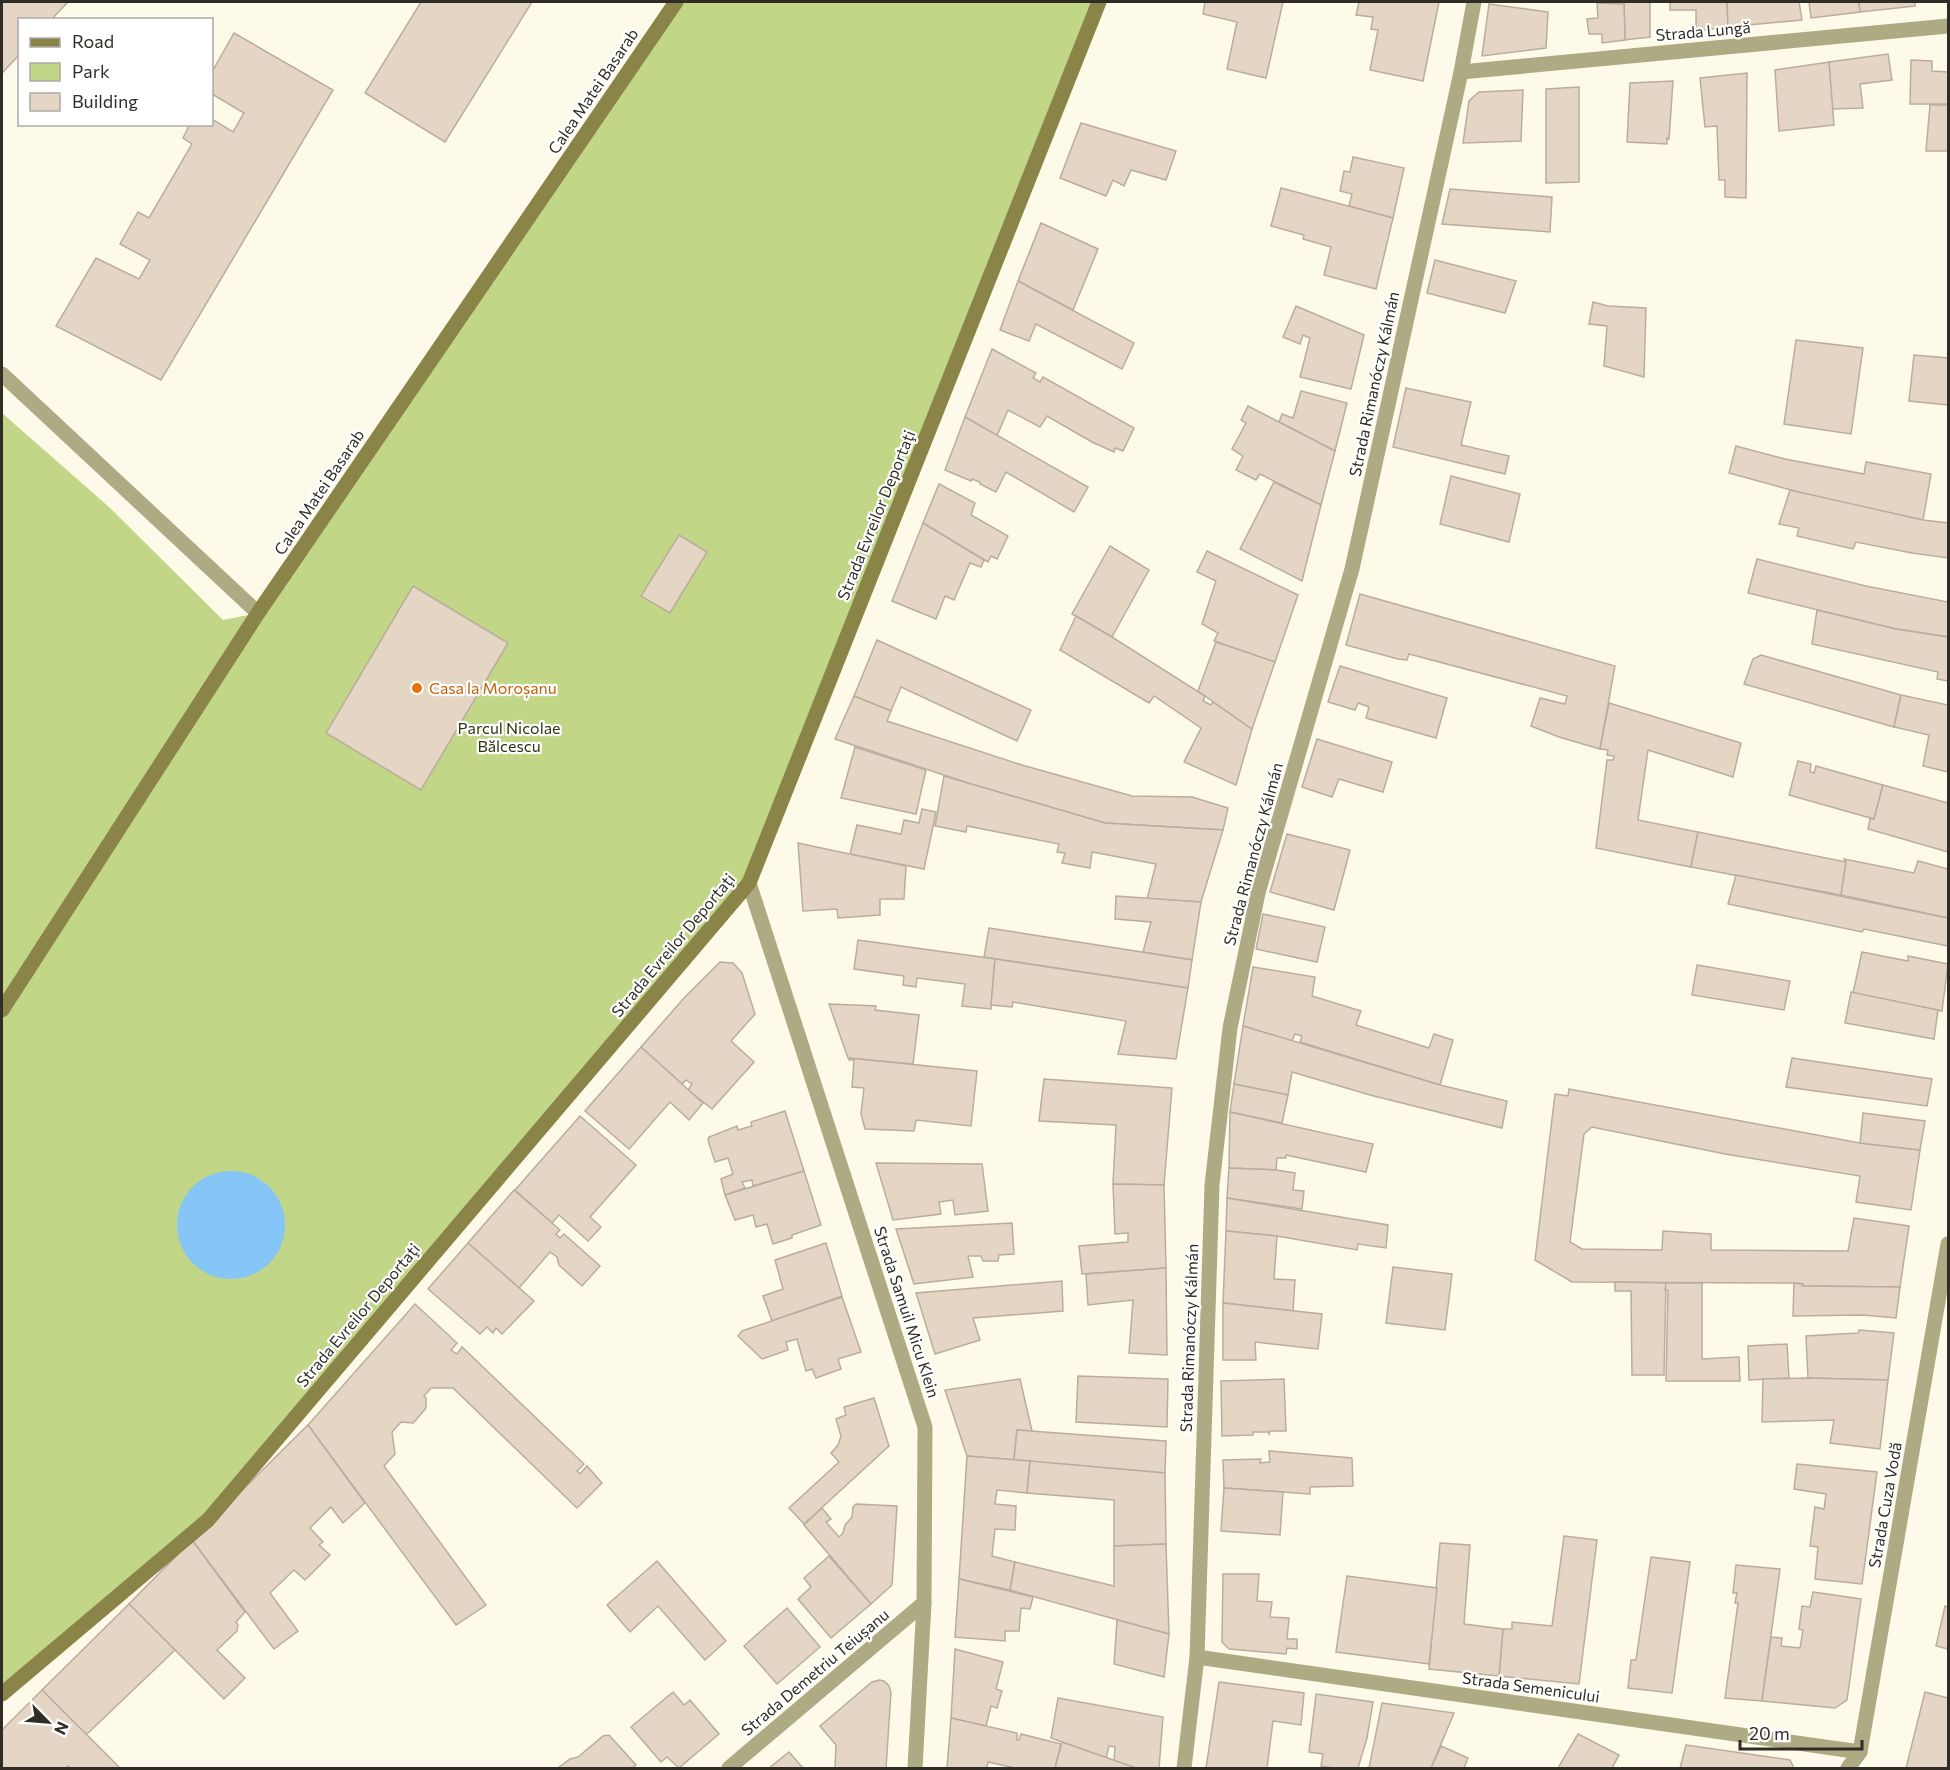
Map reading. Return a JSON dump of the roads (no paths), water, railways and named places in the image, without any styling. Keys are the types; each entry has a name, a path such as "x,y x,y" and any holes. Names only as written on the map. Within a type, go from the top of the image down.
{"main road":[{"name":"Calea Matei Basarab","path":"2,1010 258,613 676,2"},
{"name":"Strada Evreilor Deportaţi","path":"2,1695 208,1520 749,883 1100,2"}],"street":[{"name":"Strada Rimanóczy Kálmán","path":"1184,1768 1197,1657 1212,1185 1230,1028 1258,894 1352,569 1461,72 1474,2"},
{"name":"Strada Lungă","path":"1461,72 1948,26"},
{"path":"2,374 258,613"},
{"name":"Strada Samuil Micu Klein","path":"749,883 925,1427 924,1604 915,1768"},
{"name":"Strada Cuza Vodă","path":"1848,1768 1860,1752 1948,1244"},
{"name":"Strada Demetriu Teiușanu","path":"729,1768 924,1604"},
{"name":"Strada Semenicului","path":"1197,1657 1860,1752"}],"water":[{"path":"231,1171 252,1175 269,1187 281,1204 285,1225 281,1246 269,1263 252,1275 231,1279 210,1275 193,1263 181,1246 177,1225 181,1204 193,1187 210,1175"}],"place":[{"name":"Casa la Moroșanu","path":"417,688"}],"park label":[{"name":"Parcul Nicolae Bălcescu","path":"509,737"}]}
